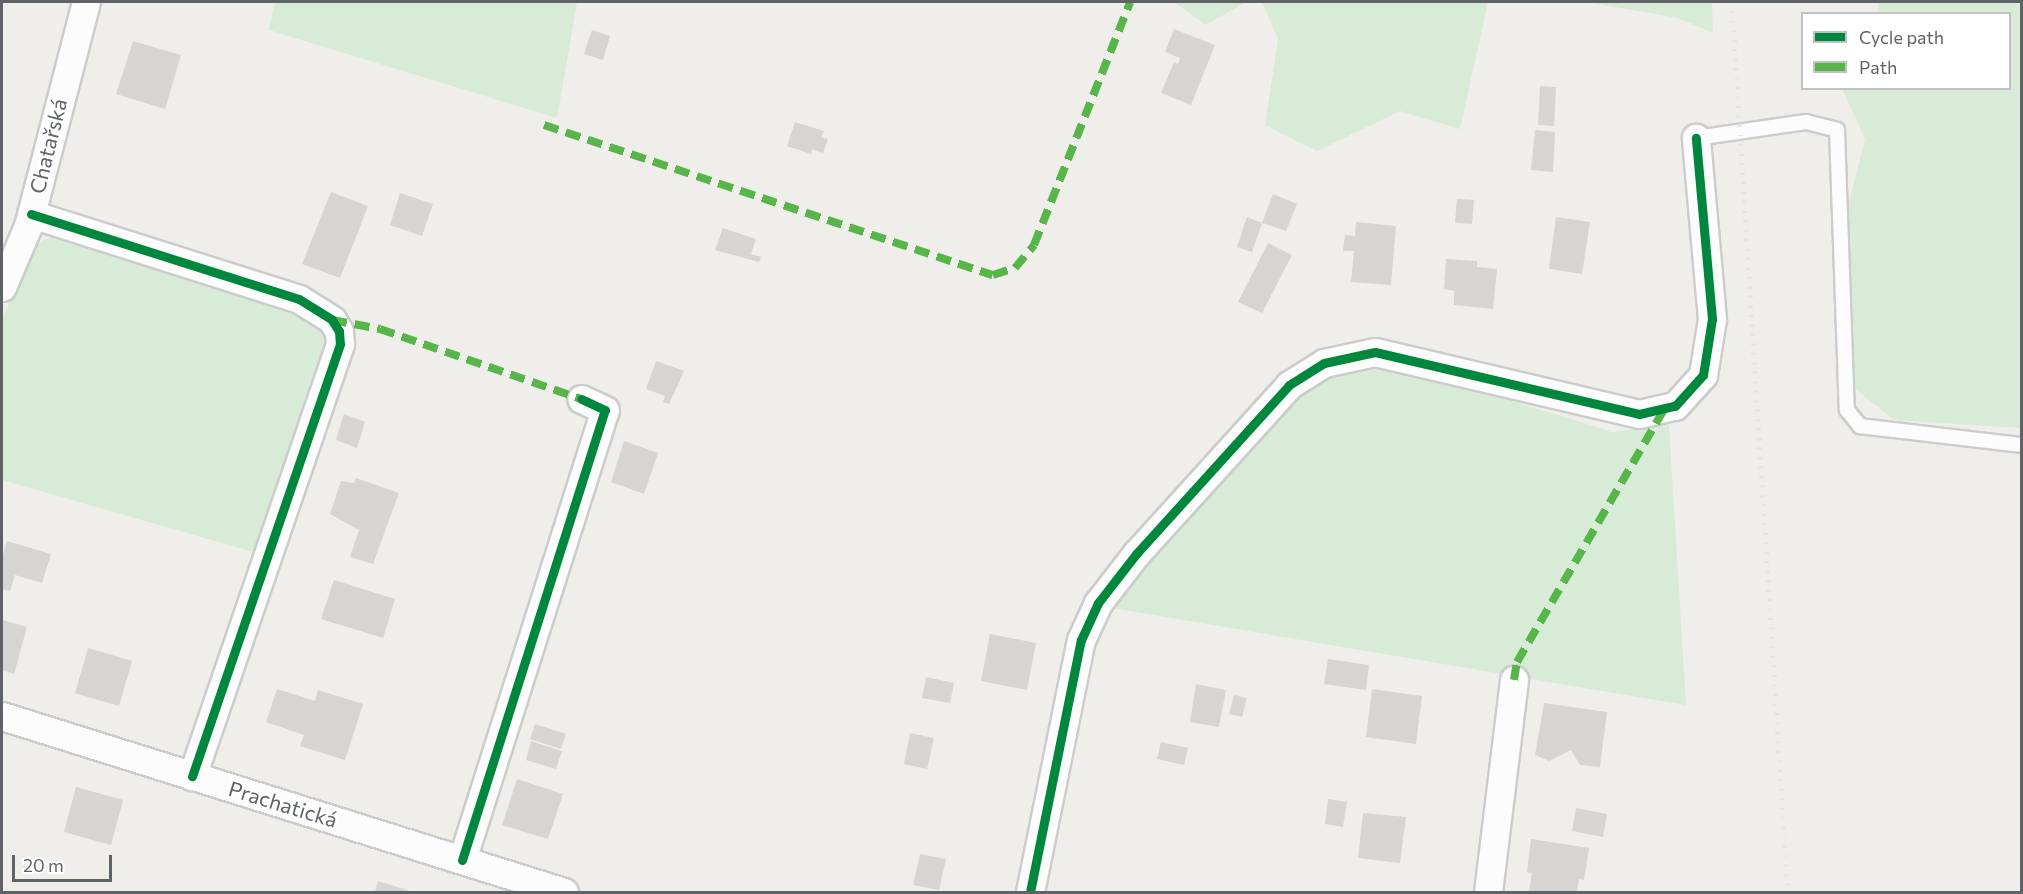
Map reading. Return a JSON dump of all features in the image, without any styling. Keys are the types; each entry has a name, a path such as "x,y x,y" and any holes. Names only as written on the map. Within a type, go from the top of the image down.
{"street":[{"name":"Chatařská","path":"2,287 31,214 86,2"},
{"path":"1030,892 1082,640 1098,603 1137,554 1289,386 1324,363 1375,352 1640,414 1675,406 1703,375 1712,319 1696,138"},
{"path":"31,214 299,299 332,320 339,331 340,344 192,776"},
{"path":"462,860 605,410 581,399"},
{"path":"1488,892 1514,680"},
{"name":"Prachatická","path":"2,716 564,892"}],"lane":[{"path":"1696,138 1806,122 1837,130 1847,410 1860,426 2022,445"}],"green space":[{"path":"275,2 577,2 557,118 269,30"},
{"path":"1174,2 1246,2 1206,25"},
{"path":"1262,2 1488,2 1460,129 1400,111 1317,151 1265,125 1278,39"},
{"path":"1587,2 1712,2 1713,33 1678,18"},
{"path":"1878,2 2021,2 2021,428 1894,420 1854,388 1840,238 1865,139 1842,90 2011,90 2011,12 1880,12"},
{"path":"60,235 290,307 314,319 325,332 327,346 260,554 2,480 2,319 32,252 43,240"},
{"path":"1385,363 1614,432 1669,425 1686,705 1106,607 1300,390 1337,372"}],"building":[{"path":"1174,29 1215,45 1191,105 1161,93 1174,62 1178,64 1180,58 1165,52"},
{"path":"592,30 610,36 603,60 584,54"},
{"path":"133,41 181,55 165,109 116,94"},
{"path":"1540,86 1556,87 1554,126 1538,125"},
{"path":"795,122 824,131 821,137 828,139 823,153 812,149 811,154 787,146"},
{"path":"1535,130 1555,132 1553,172 1531,170"},
{"path":"331,192 368,206 340,278 302,264"},
{"path":"400,193 433,204 422,236 390,225"},
{"path":"1273,194 1297,204 1286,231 1262,223"},
{"path":"1457,199 1474,200 1472,224 1455,223"},
{"path":"1247,217 1262,223 1252,252 1237,247"},
{"path":"1556,217 1590,222 1582,274 1549,269"},
{"path":"1356,222 1396,226 1391,285 1351,282 1354,251 1343,251 1345,235 1355,236"},
{"path":"723,228 756,239 751,254 761,257 759,262 715,250"},
{"path":"1268,243 1292,255 1262,313 1238,302"},
{"path":"1446,259 1477,261 1477,267 1497,269 1493,309 1454,305 1454,291 1444,289"},
{"path":"656,361 684,371 669,404 663,402 665,396 646,389"},
{"path":"344,414 365,422 357,448 336,440"},
{"path":"624,441 658,453 644,494 611,482"},
{"path":"356,478 399,493 373,564 350,557 359,530 330,514 341,481 354,483"},
{"path":"7,541 51,554 42,583 15,575 10,591 2,589 2,558"},
{"path":"334,580 395,599 383,638 321,619"},
{"path":"2,620 27,627 14,674 2,670"},
{"path":"990,634 1036,643 1027,690 981,681"},
{"path":"88,648 132,661 119,706 75,693"},
{"path":"1328,659 1369,665 1366,690 1324,684"},
{"path":"926,677 954,683 950,703 922,698"},
{"path":"1196,684 1226,690 1219,727 1190,722"},
{"path":"277,689 315,701 318,690 363,704 345,760 300,746 304,735 266,722"},
{"path":"1372,689 1422,696 1416,744 1366,737"},
{"path":"1234,695 1247,698 1242,717 1229,714"},
{"path":"1544,703 1607,712 1600,767 1580,765 1571,750 1549,761 1535,755"},
{"path":"535,724 566,734 561,749 530,739"},
{"path":"910,733 934,738 927,769 904,764"},
{"path":"531,741 562,751 556,769 526,760"},
{"path":"1161,742 1188,748 1184,765 1157,759"},
{"path":"517,779 563,794 548,839 502,825"},
{"path":"76,787 123,800 111,845 64,832"},
{"path":"1328,799 1347,802 1343,827 1325,824"},
{"path":"1576,808 1607,814 1603,837 1572,831"},
{"path":"1363,813 1406,817 1400,863 1358,858"},
{"path":"1531,839 1589,848 1584,880 1579,879 1577,892 1529,892 1532,873 1527,872"},
{"path":"920,854 946,859 939,890 913,885"},
{"path":"378,881 413,892 375,892"}],"railway":[{"path":"1732,2 1788,892"}],"marked path":[{"path":"544,125 993,275 1015,268 1034,245 1130,2"},
{"path":"332,320 380,329 581,399"},
{"path":"1514,680 1517,662 1665,408"}],"cycle path":[{"path":"1030,892 1081,640 1098,603 1136,554 1289,385 1324,363 1375,352 1639,414 1675,406 1703,375 1712,319 1696,138"},
{"path":"31,214 299,299 332,320 339,331 340,344 192,776"},
{"path":"462,860 605,410 581,399"}]}
